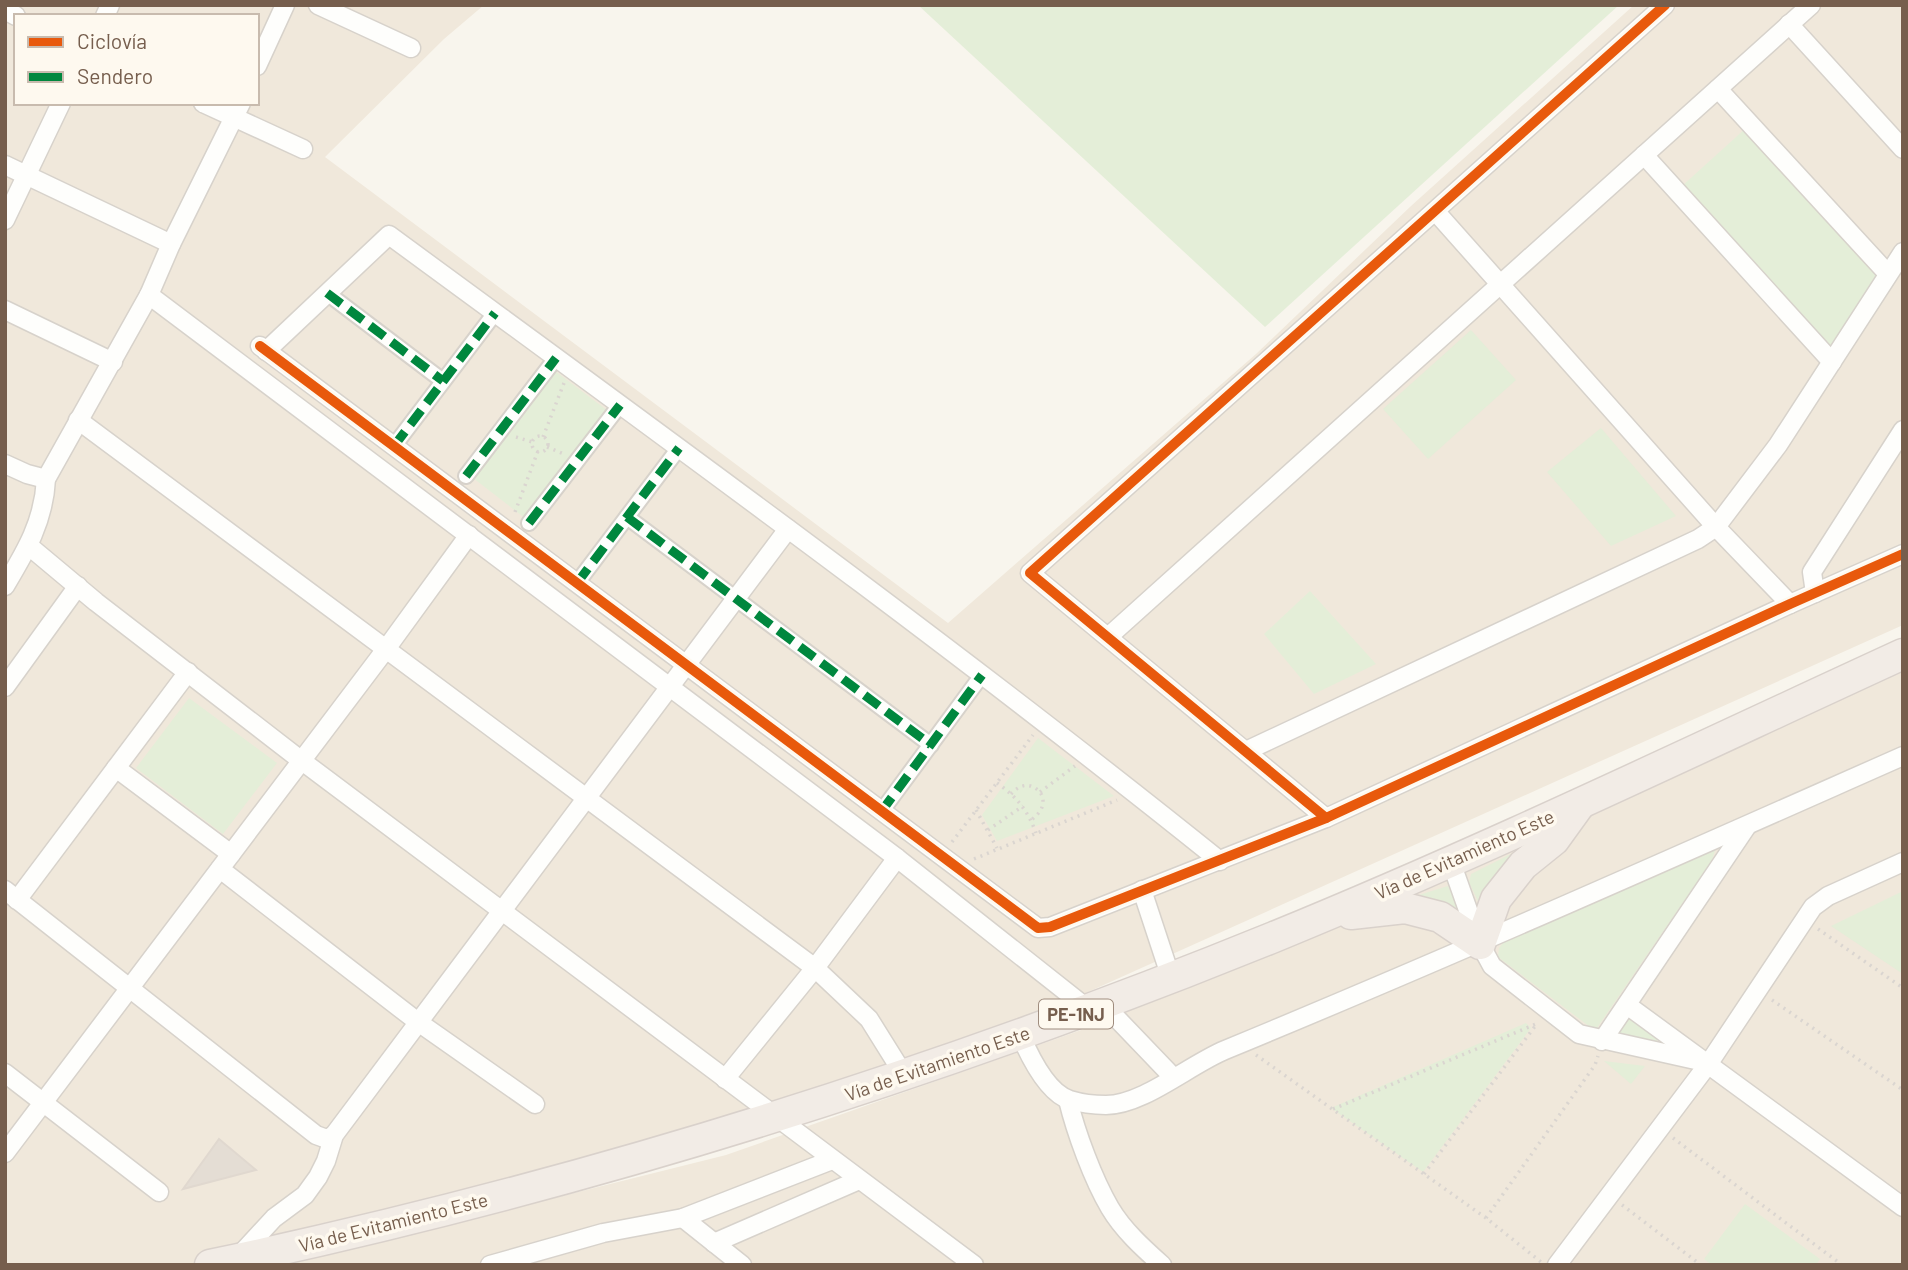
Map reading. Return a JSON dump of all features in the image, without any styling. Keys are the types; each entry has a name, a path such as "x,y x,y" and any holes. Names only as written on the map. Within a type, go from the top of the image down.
{"highway":[{"name":"Vía de Evitamiento Este","path":"225,1263 483,1200 775,1117 904,1075 1095,1007 1320,918 1451,862 1903,654"},
{"path":"1320,918 1405,908 1440,918 1480,944 1496,899 1522,865 1554,840 1582,802"}],"street":[{"path":"259,62 285,5"},
{"path":"318,5 411,48"},
{"path":"1326,818 1030,573 1665,5"},
{"path":"1108,637 1811,5"},
{"path":"1789,24 1903,149"},
{"path":"1718,89 1888,274"},
{"path":"5,220 60,105"},
{"path":"213,105 238,110 303,149"},
{"path":"5,586 29,546 45,504 46,479 149,295 171,244 238,110"},
{"path":"1644,155 1832,362"},
{"path":"5,165 171,244"},
{"path":"1436,212 1716,527 1790,604"},
{"path":"1220,861 1044,722 788,529 388,235 263,349 1038,928 1050,927 1220,861 1326,818 1903,554"},
{"path":"1246,751 1698,539 1716,527 1778,445 1903,252"},
{"path":"327,293 443,382"},
{"path":"149,295 1095,1007 1172,1077"},
{"path":"5,310 113,362"},
{"path":"394,446 495,313"},
{"path":"466,476 556,358"},
{"path":"529,523 620,405"},
{"path":"78,420 815,968 869,1018 904,1075"},
{"path":"1815,593 1812,572 1903,430"},
{"path":"577,583 679,449"},
{"path":"5,464 46,479"},
{"path":"627,517 930,745"},
{"path":"225,1263 274,1218 305,1195 318,1177 334,1135 788,529"},
{"path":"5,1153 232,855 469,535"},
{"path":"29,546 302,761 974,1265"},
{"path":"5,687 78,586"},
{"path":"188,673 116,768 11,895 316,1135 327,1139 334,1135"},
{"path":"881,811 982,675"},
{"path":"1020,1034 1031,1058 1049,1085 1068,1100 1106,1105 1129,1102 1206,1058 1480,944 1903,756"},
{"path":"116,768 232,855"},
{"path":"1602,1041 1748,825"},
{"path":"725,1079 815,968 897,858"},
{"path":"1451,862 1480,944 1492,966 1548,1010 1579,1034 1709,1063"},
{"path":"1557,1265 1709,1063 1813,906 1828,896 1903,862"},
{"path":"220,869 418,1022 535,1104"},
{"path":"1142,890 1171,978"},
{"path":"1626,1005 1903,1207"},
{"path":"5,1073 159,1192"},
{"path":"1068,1100 1075,1130 1110,1208 1128,1233 1163,1265"},
{"path":"496,1264 603,1233 683,1218 832,1160"},
{"path":"714,1243 859,1180"},
{"path":"683,1218 742,1265"}],"path":[{"path":"543,437 566,377"},
{"path":"537,436 547,441 547,446 538,451 533,447 533,439 537,436"},
{"path":"515,512 538,451"},
{"path":"952,842 1044,722"},
{"path":"1040,792 1076,765"},
{"path":"997,783 1023,806 1036,833"},
{"path":"1011,794 1021,786 1032,786 1040,792 1043,801 1041,809 1031,820"},
{"path":"974,859 1135,793"},
{"path":"988,831 1023,806"},
{"path":"976,810 998,849"},
{"path":"1805,919 1903,988"},
{"path":"1758,990 1903,1090"},
{"path":"1424,1174 1548,1010"},
{"path":"1333,1110 1536,1024"},
{"path":"1486,1218 1595,1065 1602,1041"},
{"path":"1240,1044 1486,1218 1539,1261 1557,1265"},
{"path":"1660,1129 1842,1265"},
{"path":"1609,1196 1701,1265"}],"shaded area":[{"path":"5,5 484,5 444,39 325,157 948,623 1256,354 1411,206 1634,5 1903,5 1903,625 1028,1019 870,1086 210,1265 5,1265"},
{"path":"1903,666 1903,1265 286,1265 726,1155 1104,1022"}],"green space":[{"path":"918,5 1619,5 1265,327"},
{"path":"1746,128 1879,275 1833,346 1824,346 1682,186"},
{"path":"1471,330 1516,380 1428,459 1383,409"},
{"path":"555,371 608,411 526,519 473,478"},
{"path":"1601,428 1676,516 1611,546 1547,472"},
{"path":"1310,591 1376,664 1314,694 1264,634"},
{"path":"189,698 277,763 223,834 136,768"},
{"path":"1038,738 1114,796 997,841 982,815"},
{"path":"1706,848 1715,851 1712,860 1597,1028 1590,1027 1498,957 1499,948 1507,938"},
{"path":"1521,849 1482,910 1469,882 1471,874"},
{"path":"1448,886 1463,919 1409,898"},
{"path":"1901,892 1903,894 1903,974 1831,926"},
{"path":"1633,1018 1658,1037 1657,1043 1622,1039 1616,1033 1620,1020"},
{"path":"1526,1023 1531,1028 1423,1172 1331,1108"},
{"path":"1604,1061 1645,1066 1631,1084"},
{"path":"1745,1204 1820,1259 1816,1265 1712,1265 1704,1259"}],"building":[{"path":"219,1139 256,1170 183,1189"}],"marked path":[{"path":"327,293 443,381"},
{"path":"394,446 495,313"},
{"path":"466,476 556,358"},
{"path":"529,523 620,405"},
{"path":"577,583 679,448"},
{"path":"627,517 931,745"},
{"path":"881,812 982,675"}],"cycle path":[{"path":"1326,818 1030,573 1665,5"},
{"path":"260,346 1038,928 1050,927 1326,818 1903,554"}]}
